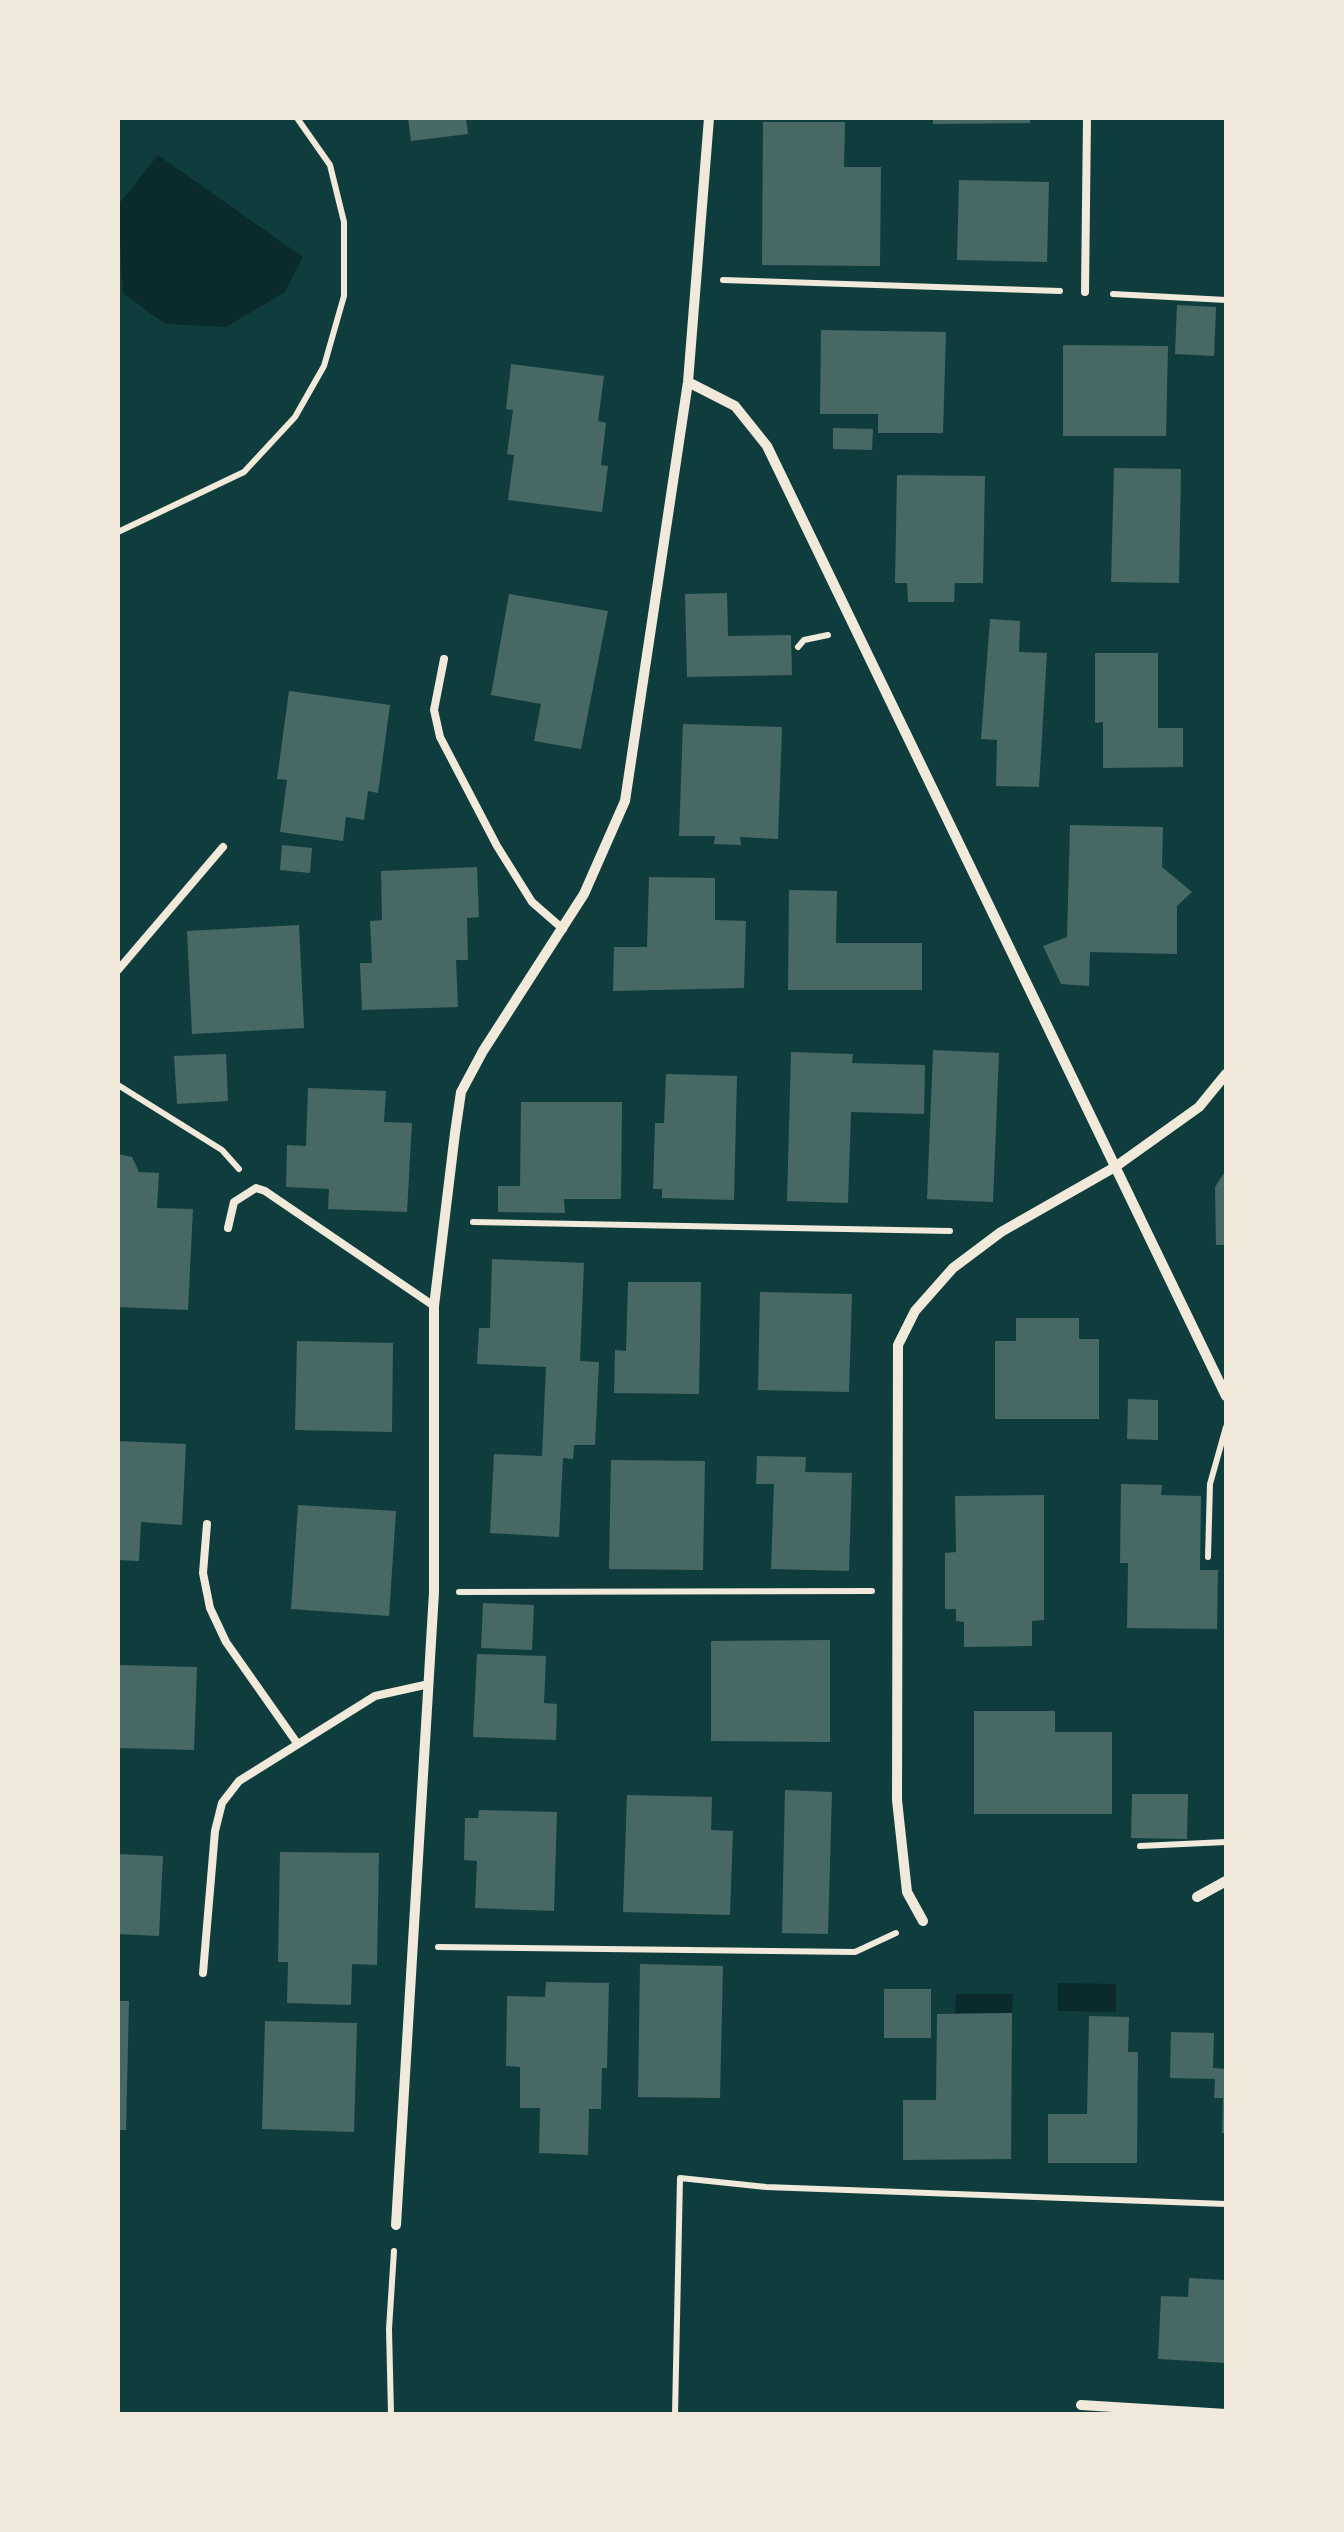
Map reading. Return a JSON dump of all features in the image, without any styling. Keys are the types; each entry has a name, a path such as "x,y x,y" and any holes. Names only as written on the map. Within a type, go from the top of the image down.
{"street":[{"path":"396,2226 434,1592 434,1306 461,1092 610,844 625,801 688,382 709,118"},
{"path":"688,382 735,406 768,446 1226,1396"},
{"path":"924,1921 906,1892 897,1800 898,1345 914,1311 953,1268 1002,1232 1115,1167 1198,1107 1226,1074"},
{"path":"1197,1897 1226,1881"},
{"path":"1081,2405 1226,2414"}],"lane":[{"path":"1085,292 1087,118"},
{"path":"444,659 434,710 440,737 496,846 532,902 562,929"},
{"path":"118,970 223,847"},
{"path":"228,1228 234,1202 256,1188 434,1306"},
{"path":"207,1524 203,1573 210,1608 226,1642 297,1742"},
{"path":"204,1974 215,1831 222,1803 239,1781 375,1696 430,1684"}],"path":[{"path":"118,532 244,472 295,417 324,366 344,296 344,222 330,165 297,118"},
{"path":"694,280 1226,300"},
{"path":"118,1085 222,1150 256,1188"},
{"path":"444,1222 1002,1232"},
{"path":"1208,1557 1210,1484 1226,1427"},
{"path":"434,1592 898,1591"},
{"path":"1140,1846 1226,1842"},
{"path":"412,1947 856,1952 924,1921"},
{"path":"675,2414 680,2178 766,2186 1226,2204"},
{"path":"391,2414 388,2329 396,2226"}],"water":[{"path":"158,155 303,257 285,292 226,327 166,324 123,294 118,205"},
{"path":"1058,1983 1116,1984 1116,2012 1058,2011"},
{"path":"956,1994 1013,1994 1012,2013 955,2013"}],"building":[{"path":"408,118 466,118 468,134 411,141"},
{"path":"933,118 1030,118 1030,123 933,124"},
{"path":"763,122 845,122 844,167 881,167 880,266 762,265"},
{"path":"959,180 1049,182 1047,262 957,260"},
{"path":"1177,305 1216,307 1214,356 1175,354"},
{"path":"821,330 946,332 943,433 878,433 878,414 820,414"},
{"path":"1063,345 1168,346 1166,436 1063,436"},
{"path":"511,364 604,376 598,421 606,423 601,465 608,466 602,512 508,500 514,455 507,454 513,410 506,409"},
{"path":"833,428 873,429 872,450 833,449"},
{"path":"1114,468 1181,469 1179,583 1111,582"},
{"path":"897,475 985,476 983,583 955,583 954,602 908,602 907,583 895,583"},
{"path":"727,593 728,636 791,635 792,675 687,677 685,594"},
{"path":"509,594 608,611 581,749 534,741 541,704 491,695"},
{"path":"990,619 1020,621 1019,652 1047,653 1039,787 996,786 997,740 981,739"},
{"path":"1095,653 1158,653 1158,728 1183,728 1183,767 1103,768 1103,722 1095,723"},
{"path":"289,691 390,705 378,793 368,791 364,820 346,817 343,841 280,832 287,780 277,779"},
{"path":"683,724 782,727 778,839 740,837 741,845 714,844 715,836 679,836"},
{"path":"1070,825 1163,827 1162,867 1192,892 1177,906 1177,954 1090,952 1089,986 1061,984 1043,946 1067,937"},
{"path":"282,845 312,848 310,873 280,870"},
{"path":"477,867 479,917 467,918 468,960 456,960 458,1007 362,1010 360,963 372,963 370,921 382,920 381,871"},
{"path":"649,877 715,878 715,920 746,921 744,988 613,991 614,947 647,947"},
{"path":"789,890 837,891 836,943 922,943 922,990 788,990"},
{"path":"299,925 304,1028 192,1034 187,931"},
{"path":"933,1050 999,1053 993,1202 927,1199"},
{"path":"791,1052 853,1054 852,1063 925,1065 924,1114 851,1112 848,1203 787,1201"},
{"path":"226,1054 228,1101 177,1104 174,1056"},
{"path":"666,1074 737,1076 734,1200 662,1198 662,1189 653,1189 655,1123 664,1123"},
{"path":"308,1088 386,1091 384,1122 412,1123 407,1212 328,1209 329,1189 286,1187 287,1145 306,1146"},
{"path":"521,1102 622,1102 621,1199 564,1199 565,1213 498,1212 498,1186 520,1186"},
{"path":"118,1154 132,1157 139,1172 159,1173 157,1208 193,1209 188,1310 118,1307"},
{"path":"1226,1170 1226,1245 1216,1245 1215,1187"},
{"path":"492,1259 584,1263 580,1361 599,1362 595,1445 574,1445 573,1459 563,1458 559,1537 490,1533 494,1454 542,1456 546,1367 477,1364 479,1328 490,1328"},
{"path":"628,1282 701,1282 699,1394 614,1393 615,1350 626,1351"},
{"path":"760,1292 852,1294 849,1392 758,1390"},
{"path":"1016,1318 1079,1318 1079,1339 1099,1339 1099,1419 995,1419 995,1341 1016,1341"},
{"path":"297,1341 393,1343 392,1432 295,1430"},
{"path":"1128,1399 1158,1400 1158,1440 1127,1439"},
{"path":"118,1441 186,1444 182,1525 141,1522 139,1561 118,1560"},
{"path":"757,1456 806,1457 805,1472 852,1473 849,1571 771,1569 774,1484 756,1484"},
{"path":"611,1460 705,1461 703,1570 609,1569"},
{"path":"1121,1484 1162,1485 1161,1495 1201,1496 1200,1570 1218,1570 1217,1629 1127,1628 1128,1563 1120,1563"},
{"path":"1044,1495 1044,1620 1032,1621 1032,1646 964,1647 964,1622 956,1621 956,1609 945,1609 945,1553 956,1552 955,1496"},
{"path":"298,1505 396,1511 389,1616 291,1609"},
{"path":"483,1603 534,1605 532,1650 481,1648"},
{"path":"830,1640 830,1742 711,1741 711,1641"},
{"path":"477,1654 546,1656 544,1703 557,1704 556,1740 473,1737"},
{"path":"118,1665 197,1667 194,1750 118,1748"},
{"path":"974,1711 1055,1711 1055,1732 1112,1732 1112,1814 974,1814"},
{"path":"785,1790 832,1792 828,1934 782,1933"},
{"path":"1132,1794 1188,1794 1187,1839 1131,1838"},
{"path":"627,1795 712,1797 711,1830 733,1831 730,1915 623,1912"},
{"path":"479,1810 557,1812 554,1911 475,1908 477,1861 464,1860 465,1818 478,1818"},
{"path":"280,1852 379,1853 377,1965 352,1964 351,2005 287,2003 288,1962 278,1962"},
{"path":"118,1854 163,1856 159,1936 118,1934"},
{"path":"640,1964 723,1966 720,2098 638,2097"},
{"path":"546,1982 609,1983 607,2068 602,2068 601,2109 589,2109 588,2155 539,2153 540,2108 520,2108 520,2067 506,2066 507,1996 545,1997"},
{"path":"884,1989 931,1989 931,2038 884,2038"},
{"path":"118,2001 129,2001 126,2130 118,2130"},
{"path":"1012,2013 1011,2159 903,2160 903,2100 936,2100 937,2014"},
{"path":"1089,2016 1129,2017 1128,2052 1138,2052 1137,2163 1048,2163 1048,2114 1087,2114"},
{"path":"265,2021 357,2023 354,2132 262,2129"},
{"path":"1171,2032 1214,2033 1213,2068 1226,2069 1226,2133 1222,2133 1223,2098 1214,2098 1215,2079 1170,2078"},
{"path":"1189,2278 1226,2280 1226,2363 1158,2359 1161,2296 1188,2297"}]}
